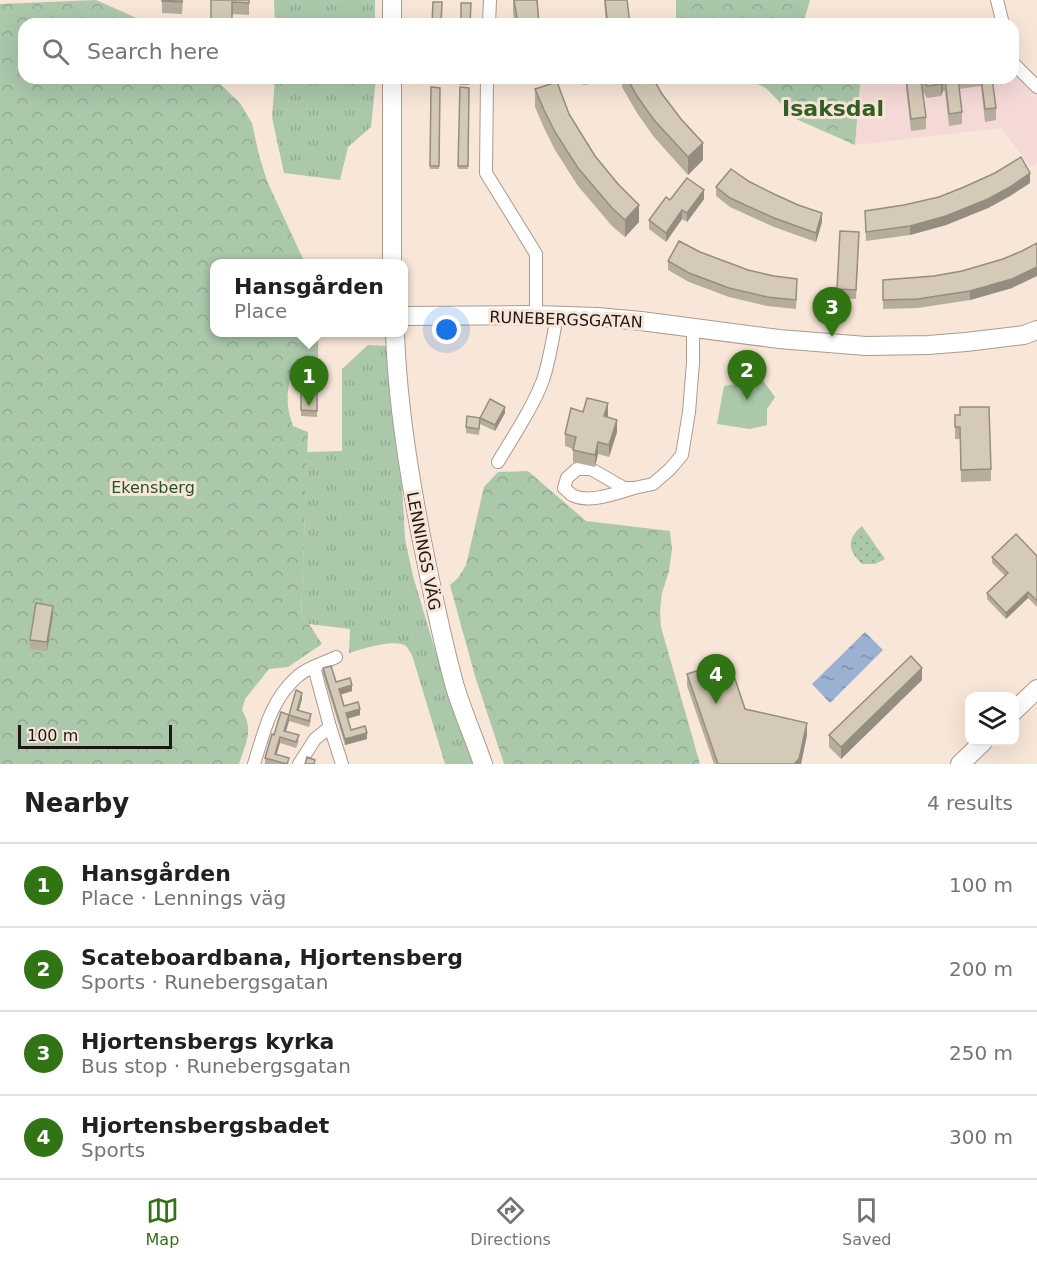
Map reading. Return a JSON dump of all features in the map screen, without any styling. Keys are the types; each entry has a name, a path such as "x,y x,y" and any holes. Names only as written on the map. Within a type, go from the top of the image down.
{"street":[{"path":"392,0 392,18"},
{"path":"489,18 490,0"},
{"path":"997,0 1002,18"},
{"path":"1019,68 1037,87"},
{"path":"392,84 392,259"},
{"path":"487,84 486,173 536,254 536,315"},
{"path":"498,462 532,405 543,378 557,315"},
{"name":"RUNEBERGSGATAN","path":"408,316 557,315 641,321 779,339 866,346 966,342 1024,335 1037,330"},
{"path":"634,488 624,488 591,469 577,469 567,478 564,488 572,495 590,498 653,484 682,455 689,412 693,327"},
{"name":"LENNINGS VÄG","path":"395,337 398,384 412,492 442,637 456,689 483,764"},
{"path":"254,764 274,704 298,675 336,657"},
{"path":"314,667 342,764"},
{"path":"1019,706 1037,689"},
{"path":"299,764 315,740 330,728"},
{"path":"960,764 978,746"}],"shaded area":[{"path":"1019,78 1037,94 1037,162 1031,167 1001,128 855,145 860,84 1019,84"}],"green space":[{"name":"Ekensberg","path":"96,0 136,18 18,18 18,84 220,84 240,103 252,123 267,181 303,259 210,259 210,337 318,337 318,364 292,370 288,398 293,426 308,432 301,618 309,624 322,644 288,667 269,669 245,699 242,710 248,724 248,737 239,764 0,764 0,4"},
{"path":"274,0 375,0 375,18 275,18"},
{"path":"676,0 810,0 805,18 676,18"},
{"path":"275,84 375,84 371,127 348,147 340,180 284,173 272,117"},
{"path":"757,84 860,84 855,145 796,119 766,88"},
{"path":"368,345 387,346 390,398 401,468 405,539 413,576 432,640 473,764 445,764 412,655 406,646 395,643 349,653 350,629 309,624 301,618 307,452 342,451 342,369"},
{"path":"754,372 775,397 767,409 767,425 750,429 717,424 724,386 736,384"},
{"path":"528,471 586,521 670,531 672,549 669,571 662,593 661,627 700,764 504,764 475,676 450,585 458,578 466,565 484,487 498,472"},
{"path":"862,526 885,559 875,564 862,564 854,554 851,540"}],"water":[{"path":"865,632 883,650 830,703 812,684"}],"building":[{"path":"182,0 182,2 162,1"},
{"path":"211,0 249,0 249,3 232,2 232,18 211,18"},
{"path":"514,0 537,0 538,18 517,18"},
{"path":"605,0 627,0 629,18 607,18"},
{"path":"433,2 442,2 441,18 432,18"},
{"path":"461,3 471,3 470,18 461,18"},
{"path":"558,84 569,114 595,156 639,205 625,220 578,168 555,132 535,89"},
{"path":"630,84 656,84 681,119 703,143 688,157 654,120"},
{"path":"907,84 921,84 926,117 911,119"},
{"path":"946,84 959,84 962,112 949,114"},
{"path":"982,84 993,84 996,108 985,109"},
{"path":"431,87 440,88 439,166 430,166"},
{"path":"460,87 469,88 468,166 458,166"},
{"path":"1021,157 1030,173 988,199 946,216 910,226 866,232 865,211 939,197 995,173"},
{"path":"731,169 774,194 822,213 816,233 774,218 730,198 716,187"},
{"path":"687,178 704,190 687,213 682,210 666,233 649,220 666,197 670,200"},
{"path":"840,231 859,232 856,290 837,289"},
{"path":"679,241 700,252 748,270 797,279 796,300 767,297 729,288 689,273 668,261"},
{"path":"1037,243 1037,267 1012,279 970,291 918,299 883,300 883,280 962,271 1003,259"},
{"path":"301,389 317,389 317,411 301,410"},
{"path":"587,398 608,403 604,416 617,420 609,445 598,442 595,455 573,450 576,437 565,434 571,408 583,412"},
{"path":"490,399 505,407 495,425 480,418"},
{"path":"960,407 989,407 991,469 961,470 960,427 955,427 955,415 960,415"},
{"path":"467,416 480,418 479,429 466,427"},
{"path":"1016,534 1037,556 1037,601 1028,592 1006,613 987,593 1008,573 992,557"},
{"path":"36,603 53,606 47,642 30,640"},
{"path":"911,656 922,668 841,747 829,735"},
{"path":"729,661 745,709 807,723 799,759 794,764 718,764 687,674"},
{"path":"331,666 336,682 350,678 352,685 339,689 344,706 358,702 360,709 346,713 351,730 365,726 367,733 345,739 323,668"},
{"path":"296,690 302,693 297,710 311,714 309,721 289,715"},
{"path":"281,712 289,715 284,731 299,735 296,742 280,737 275,754 289,758 287,764 265,758"},
{"path":"307,757 315,760 314,764 305,764"}],"place":[{"name":"Hjortensbergs kyrka","path":"832,337"},
{"name":"Scateboardbana, Hjortensberg","path":"747,400"},
{"name":"Hansgården","path":"309,406"},
{"name":"Hjortensbergsbadet","path":"716,704"}],"district":[{"name":"Isaksdal","path":"833,108"}]}
